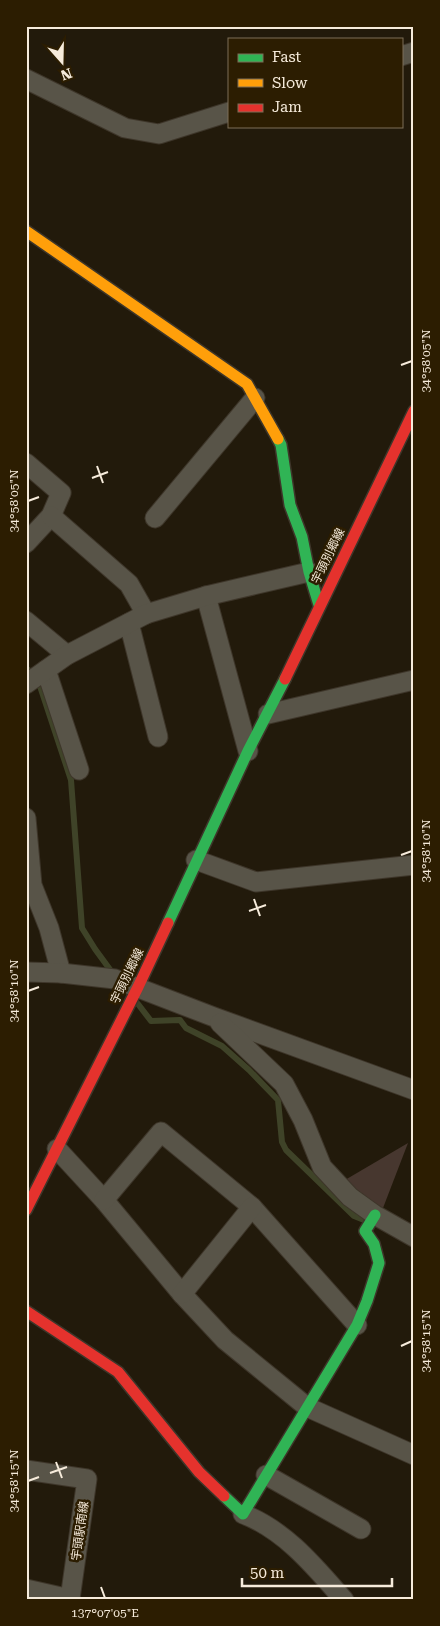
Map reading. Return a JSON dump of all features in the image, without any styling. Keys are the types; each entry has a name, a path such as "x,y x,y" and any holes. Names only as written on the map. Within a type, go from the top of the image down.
{"street":[{"path":"402,56 414,52"},
{"path":"26,79 124,128 159,134 228,112"},
{"path":"26,230 247,384 281,445 290,504 302,537 308,572 319,605"},
{"path":"155,518 255,398"},
{"name":"宇頭別郷線","path":"26,1210 138,987 196,860 319,605 406,442 414,411"},
{"path":"26,463 61,494 51,516 26,543"},
{"path":"51,516 129,584 146,614"},
{"path":"26,684 67,655 146,614 206,596 308,572"},
{"path":"206,596 248,751"},
{"path":"26,621 67,655"},
{"path":"129,623 158,737"},
{"path":"46,670 79,770"},
{"path":"268,714 414,680"},
{"path":"26,818 32,885 49,928 61,973"},
{"path":"196,860 256,882 414,865"},
{"path":"26,972 61,973 115,979 414,1090"},
{"path":"214,1017 284,1084 303,1120 322,1167 350,1197 414,1237"},
{"path":"104,1200 161,1132 252,1207 357,1325"},
{"path":"57,1149 104,1200 182,1294 225,1340 307,1407 414,1455"},
{"path":"182,1294 252,1207"},
{"path":"243,1514 357,1325 379,1263 374,1244 365,1231 376,1215"},
{"path":"26,1311 118,1372 199,1472 243,1514 257,1519 291,1543 344,1600"},
{"name":"宇頭駅南線","path":"26,1470 87,1479 72,1599 26,1589"},
{"path":"266,1475 361,1529"}],"shaded area":[{"path":"408,1143 383,1208 372,1202 345,1180"}],"waterway":[{"path":"26,668 37,677 71,780 82,928 114,975"},
{"path":"138,1004 151,1021 180,1020 186,1028 222,1046 249,1070 278,1100 282,1142 286,1150 354,1216 364,1220"}],"traffic: fast":[{"path":"278,439 281,445 290,505 302,537 309,572 319,605"},
{"path":"168,923 248,751 285,679"},
{"path":"224,1496 243,1514 357,1325 379,1263 374,1244 365,1231 375,1215"}],"traffic: slow":[{"path":"26,231 247,384 278,439"}],"traffic: jam":[{"path":"285,679 414,411"},
{"path":"26,1210 168,923"},
{"path":"26,1311 118,1372 199,1472 224,1496"}]}
